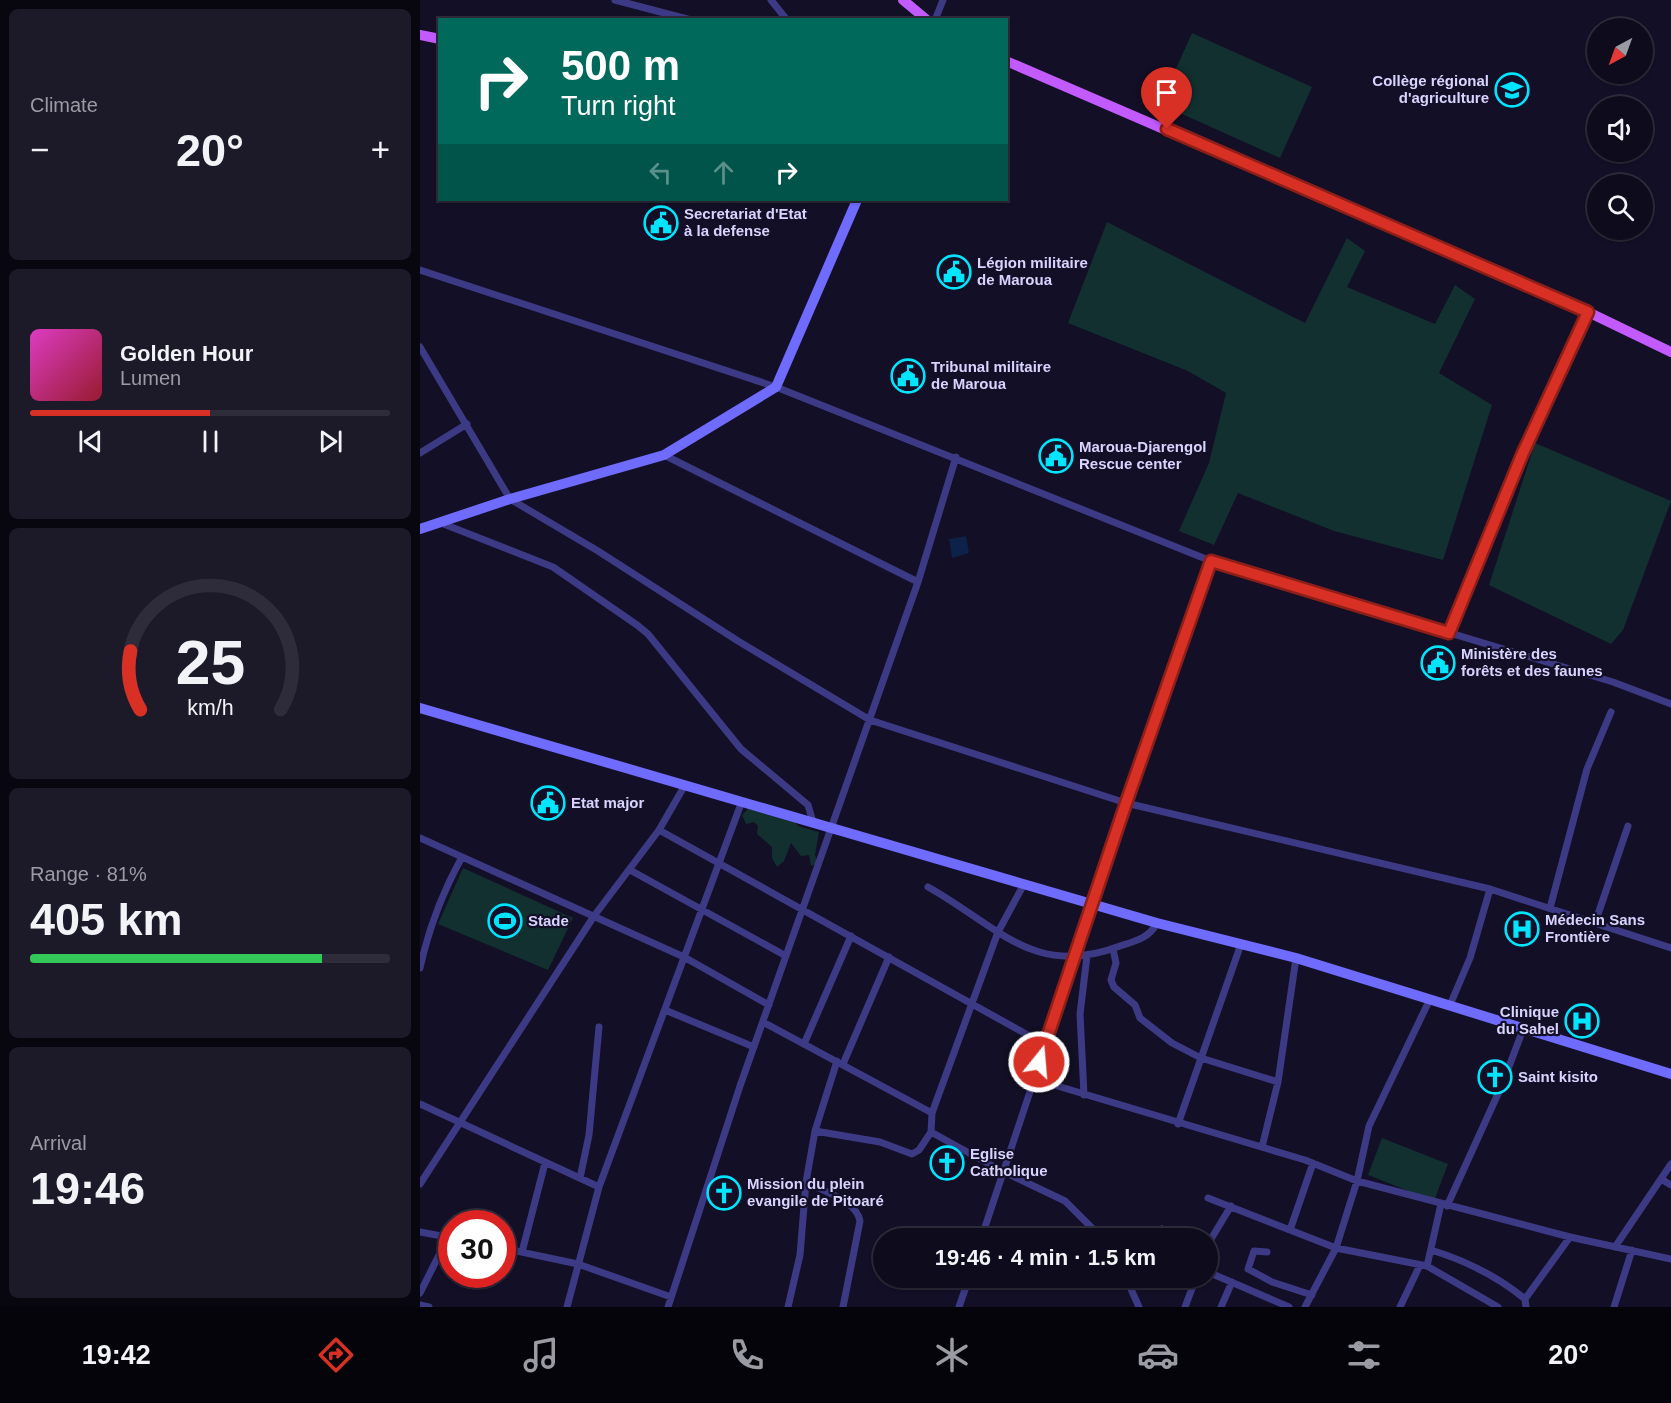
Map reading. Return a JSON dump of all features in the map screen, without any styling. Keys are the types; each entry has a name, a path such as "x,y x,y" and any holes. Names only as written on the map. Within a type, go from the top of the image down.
{"main road":[{"path":"903,0 925,18"},
{"path":"420,35 438,39"},
{"path":"1008,63 1588,312 1671,352"}],"street":[{"path":"615,0 683,18"},
{"path":"771,0 785,18"},
{"path":"936,18 943,0"},
{"path":"420,529 510,499 664,455 776,387 857,201"},
{"path":"420,270 776,387 1211,561 1613,682 1671,704"},
{"path":"1449,633 1522,455 1588,312"},
{"path":"420,347 510,499 870,720 1126,803 1490,889 1671,948"},
{"path":"420,453 466,424"},
{"path":"664,455 918,582"},
{"path":"668,1307 754,1047 918,582 956,458"},
{"path":"441,522 553,567 637,625 648,634 741,749 808,805 813,822"},
{"path":"985,1228 1044,1044 1211,561"},
{"path":"420,708 1157,923 1296,958 1671,1074"},
{"path":"1550,908 1587,769 1611,712"},
{"path":"420,1184 424,1172 594,916 660,830 685,785"},
{"path":"567,1307 599,1187 742,801"},
{"path":"1594,923 1628,826"},
{"path":"660,830 1044,1044"},
{"path":"420,838 684,957 769,1005"},
{"path":"420,968 428,928 443,891 462,857"},
{"path":"630,870 786,956"},
{"path":"815,1131 880,1142 912,1154 919,1150 931,1132 932,1113 998,932 1024,885"},
{"path":"928,887 1026,948 1049,956 1075,958 1113,949 1150,935 1157,923"},
{"path":"1450,1005 1470,958 1490,889"},
{"path":"804,1044 851,936"},
{"path":"1178,1124 1241,944"},
{"path":"1113,949 1116,963 1111,980 1114,987 1133,1002 1140,1018 1172,1043 1201,1058 1278,1082"},
{"path":"1084,1095 1080,1014 1087,956"},
{"path":"788,1307 800,1255 806,1182 815,1131 840,1063 889,957"},
{"path":"1262,1146 1278,1082 1296,958"},
{"path":"1305,1307 1336,1248 1357,1180 1369,1126 1430,999"},
{"path":"665,1010 754,1047"},
{"path":"763,1022 932,1113"},
{"path":"580,1178 589,1136 599,1027"},
{"path":"1400,1307 1431,1250 1444,1205 1502,1085 1524,1027"},
{"path":"1034,1080 1178,1124 1262,1146 1357,1180 1444,1205 1570,1237 1671,1259"},
{"path":"420,1104 599,1187"},
{"path":"931,1132 1065,1201 1092,1228"},
{"path":"522,1252 545,1163"},
{"path":"1290,1230 1313,1163"},
{"path":"1615,1247 1671,1164"},
{"path":"1661,1179 1671,1185"},
{"path":"806,1182 850,1206 859,1215 860,1221 843,1307"},
{"path":"1208,1198 1336,1248 1423,1266 1498,1307"},
{"path":"1218,1228 1231,1206"},
{"path":"420,1232 438,1236"},
{"path":"1431,1250 1468,1265 1505,1284 1526,1303 1570,1237"},
{"path":"516,1251 578,1264 671,1297"},
{"path":"1268,1252 1254,1251 1248,1269 1272,1282 1312,1295"},
{"path":"1614,1307 1632,1251"},
{"path":"420,1293 438,1260"},
{"path":"1218,1276 1289,1307"},
{"path":"1221,1307 1232,1282"},
{"path":"959,1307 966,1288"},
{"path":"1130,1288 1139,1307"},
{"path":"1185,1307 1192,1288"},
{"path":"420,1305 429,1307"}],"green space":[{"path":"1192,33 1312,87 1280,158 1160,104"},
{"path":"1107,222 1305,323 1347,238 1365,251 1347,287 1435,324 1455,285 1475,299 1439,373 1492,405 1443,560 1334,531 1238,493 1214,545 1179,531 1209,463 1226,393 1188,371 1068,323"},
{"path":"1535,443 1671,501 1623,630 1611,644 1489,585"},
{"path":"748,809 790,815 798,826 819,832 815,855 818,863 811,866 809,855 801,856 791,843 784,861 777,867 772,858 772,847 757,834 758,826 754,822 746,824 742,815"},
{"name":"Stade","path":"463,868 573,918 548,970 438,924"},
{"path":"1382,1138 1448,1164 1434,1201 1368,1175"}],"water":[{"path":"966,536 969,553 952,558 949,539"}],"place":[{"name":"Collège régional d'agriculture","path":"1512,90"},
{"name":"Secretariat d'Etat à la defense","path":"661,223"},
{"name":"Légion militaire de Maroua","path":"954,272"},
{"name":"Tribunal militaire de Maroua","path":"908,376"},
{"name":"Maroua-Djarengol Rescue center","path":"1056,456"},
{"name":"Ministère des forêts et des faunes","path":"1438,663"},
{"name":"Etat major","path":"548,803"},
{"name":"Stade","path":"505,921"},
{"name":"Médecin Sans Frontière","path":"1522,929"},
{"name":"Clinique du Sahel","path":"1582,1021"},
{"name":"Saint kisito","path":"1495,1077"},
{"name":"Eglise Catholique","path":"947,1163"},
{"name":"Mission du plein evangile de Pitoaré","path":"724,1193"}],"route":[{"path":"1039,1062 1094,904 1126,803 1211,561 1449,633 1522,455 1588,312 1167,129"}]}
